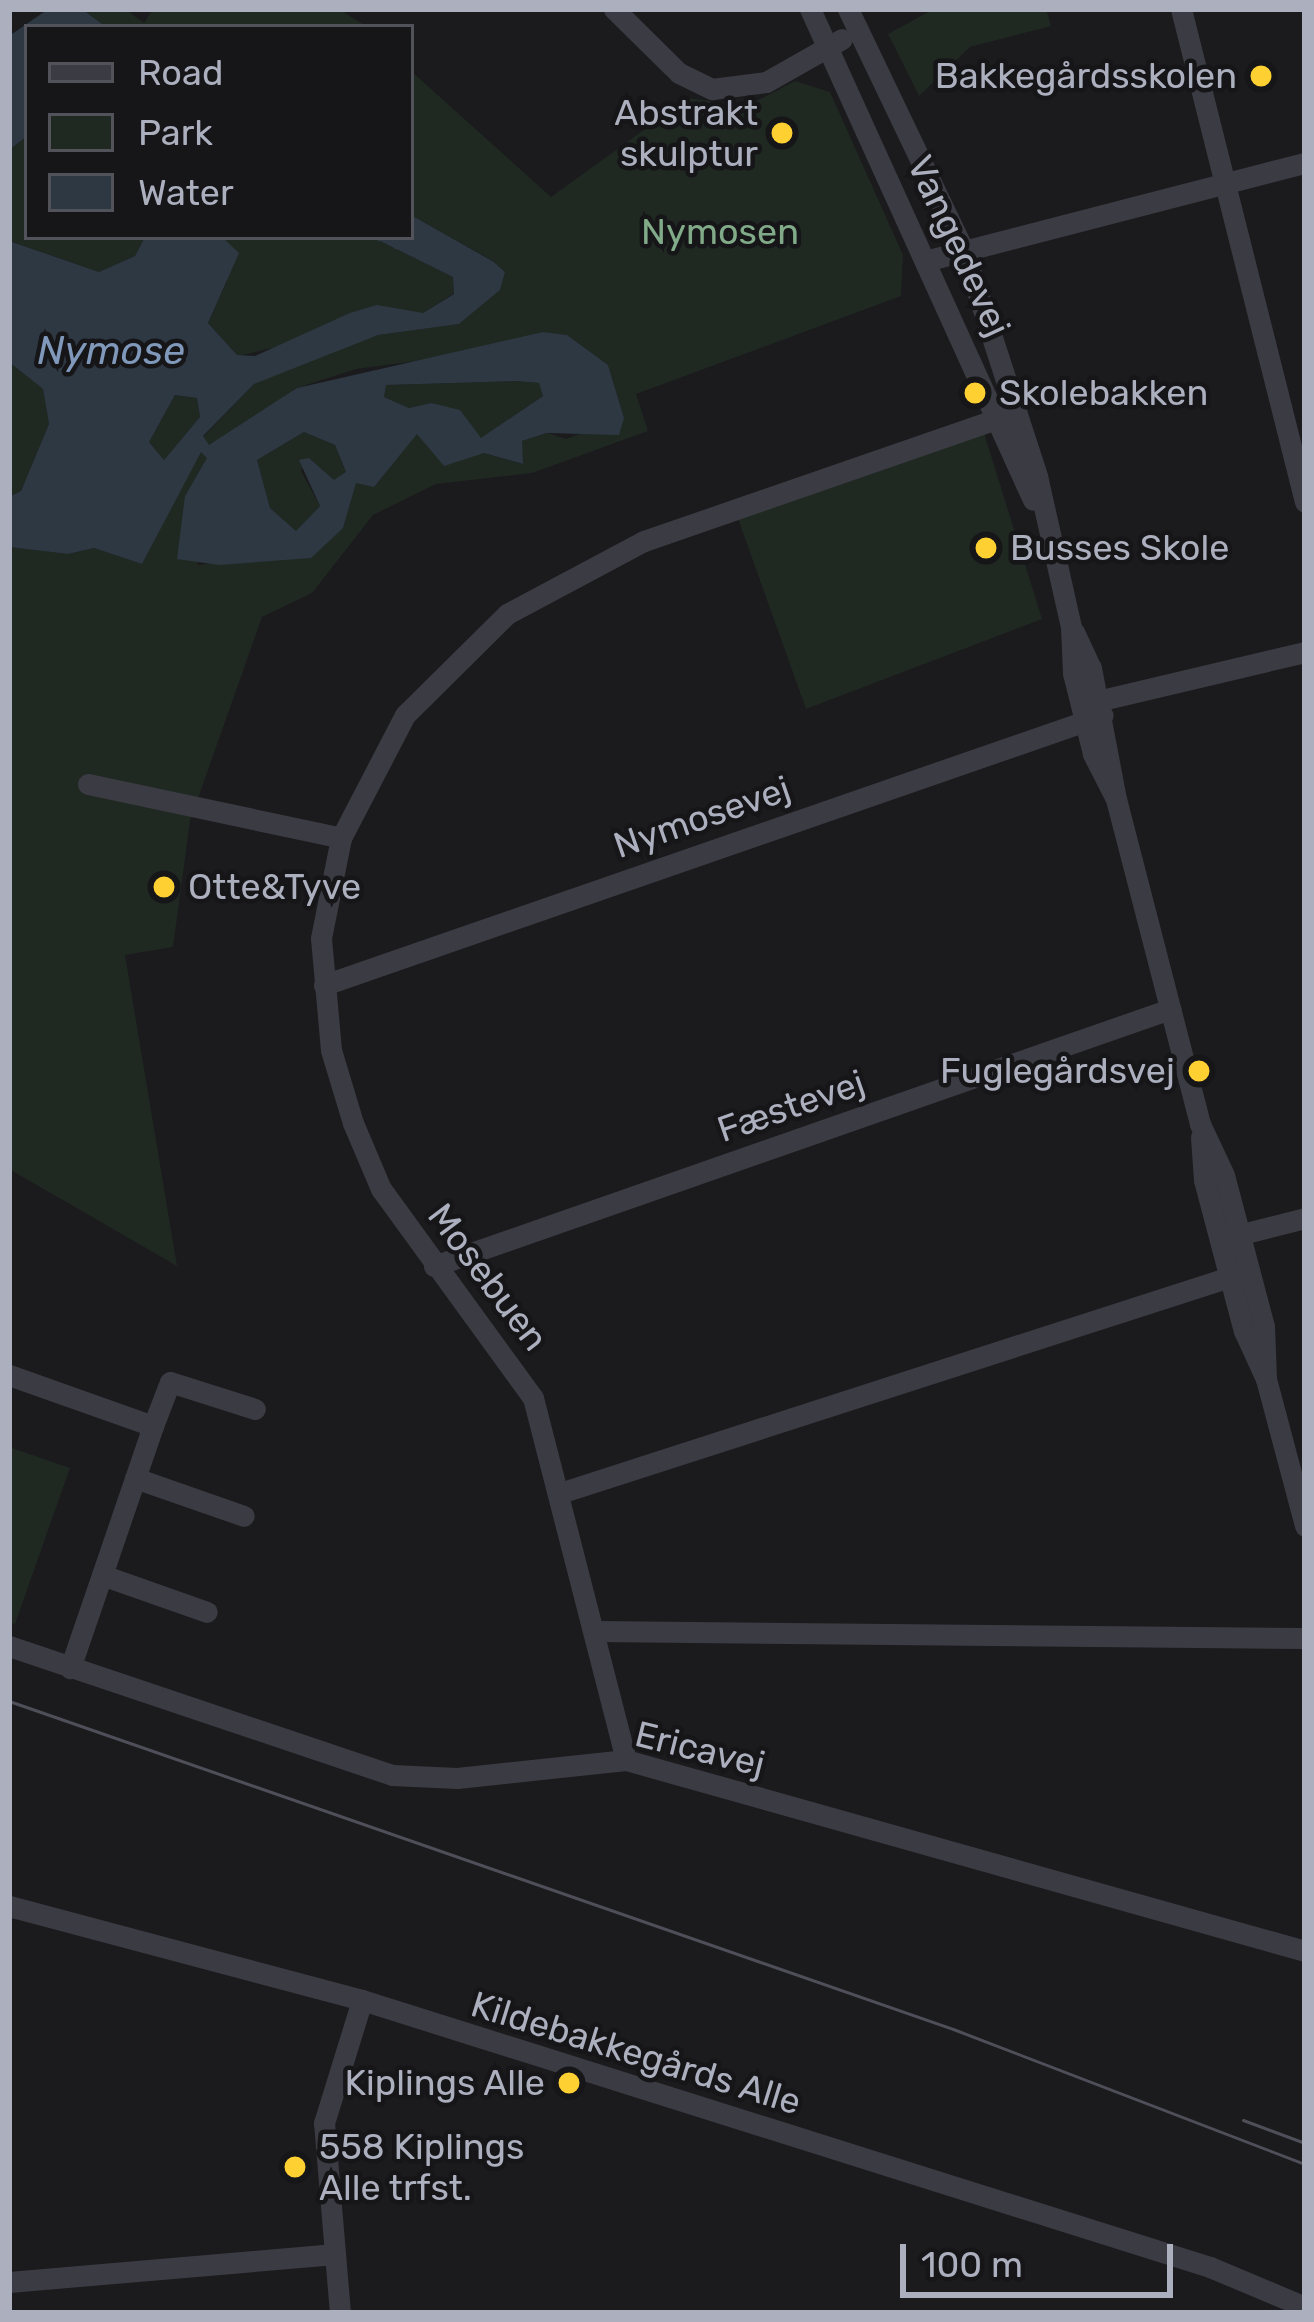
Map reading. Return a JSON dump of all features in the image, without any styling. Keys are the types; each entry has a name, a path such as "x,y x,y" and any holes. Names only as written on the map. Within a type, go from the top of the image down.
{"street":[{"path":"614,9 680,74 712,89 766,82 860,30"},
{"name":"Vangedevej","path":"810,9 1008,415"},
{"name":"Vangedevej","path":"848,9 964,251 1008,415 1041,514 1266,1378 1296,1457 1305,1526"},
{"path":"1181,9 1225,182 1295,417 1305,502"},
{"path":"929,260 1305,163"},
{"name":"Mosebuen","path":"626,1760 533,1397 514,1361 434,1266 381,1189 353,1123 331,1050 321,938 341,838 405,715 507,614 644,542 1008,415"},
{"name":"Nymosevej","path":"323,985 1092,710 1305,652"},
{"path":"88,784 341,838"},
{"name":"Fæstevej","path":"434,1266 1170,1009"},
{"path":"1230,1237 1305,1218"},
{"path":"560,1493 1239,1274"},
{"path":"9,1375 153,1426"},
{"path":"70,1668 170,1382 255,1409"},
{"path":"135,1478 244,1516"},
{"path":"102,1575 207,1612"},
{"path":"596,1630 1305,1638"},
{"name":"Ericavej","path":"9,1646 392,1774 457,1778 626,1760 1305,1951"},
{"name":"Kildebakkegårds Alle","path":"9,1906 362,2000 1239,2278 1305,2307"},
{"path":"340,2313 325,2110 362,2000"},
{"path":"9,2282 335,2254"},
{"name":"Kildebakkegårds Alle","path":"1239,2278 1305,2290"},
{"name":"Kildebakkegårds Alle","path":"1239,2278 1290,2313"}],"green space":[{"path":"82,9 125,9 144,23 153,9 339,9 362,24 102,24"},
{"path":"934,9 1046,9 1051,26 970,47 919,96 888,34"},
{"name":"Nymosen","path":"414,74 551,197 688,98 747,106 795,81 830,92 903,255 901,296 636,394 648,431 532,473 436,484 373,515 312,593 262,617 190,821 173,947 125,955 177,1266 9,1169 9,547 68,554 94,548 142,564 200,452 208,457 185,496 198,565 279,556 343,528 356,482 374,487 417,433 454,458 484,453 522,464 522,441 548,433 566,439 624,418 608,365 567,335 543,332 484,352 356,369 297,388 221,444 209,446 203,437 254,384 303,358 378,335 459,324 500,290 505,272 414,217"},
{"path":"24,138 24,240 143,240 135,256 99,272 9,241 9,150"},
{"path":"222,240 378,240 453,277 454,293 423,313 350,313 297,342 238,356 208,323 227,281"},
{"path":"9,362 43,389 49,424 21,491 9,497"},
{"path":"539,383 544,395 480,439 431,403 409,408 384,397 385,385"},
{"path":"175,395 197,398 200,417 164,460 149,442"},
{"path":"304,432 335,445 346,473 335,481 309,458 301,471 320,506 296,531 270,508 257,460"},
{"path":"984,433 1042,619 806,709 737,516"},
{"path":"9,1447 70,1468 15,1624 9,1622"}],"water":[{"path":"82,9 102,24 26,24 44,12"},
{"path":"24,26 24,138 9,150 9,36"},
{"name":"Nymose","path":"414,217 494,262 505,272 500,290 459,324 378,335 254,384 203,436 209,445 297,388 543,332 567,335 608,365 624,418 619,435 547,433 522,441 523,464 484,453 444,466 417,434 374,487 356,483 343,528 311,558 219,565 177,559 185,496 207,458 201,452 142,564 94,548 68,554 9,547 9,497 21,491 49,424 43,389 9,362 9,241 99,272 135,256 143,240 225,240 239,253 208,323 237,355 255,356 377,305 423,313 454,294 453,277 378,240 414,240","holes":["539,383 543,396 481,438 460,410 431,403 409,408 384,397 386,385","175,395 197,398 200,417 164,460 149,442","304,432 335,445 346,472 334,480 309,458 299,460 320,506 296,531 270,508 257,460"]}],"tram line":[{"path":"9,1701 953,2029 1305,2164"},
{"path":"1243,2120 1305,2143"}],"place":[{"name":"Bakkegårdsskolen","path":"1261,76"},
{"name":"Abstrakt skulptur","path":"782,133"},
{"name":"Skolebakken","path":"975,393"},
{"name":"Busses Skole","path":"986,548"},
{"name":"Otte&Tyve","path":"164,887"},
{"name":"Fuglegårdsvej","path":"1199,1071"},
{"name":"Kiplings Alle","path":"569,2083"},
{"name":"558 Kiplings Alle trfst.","path":"295,2167"}]}
